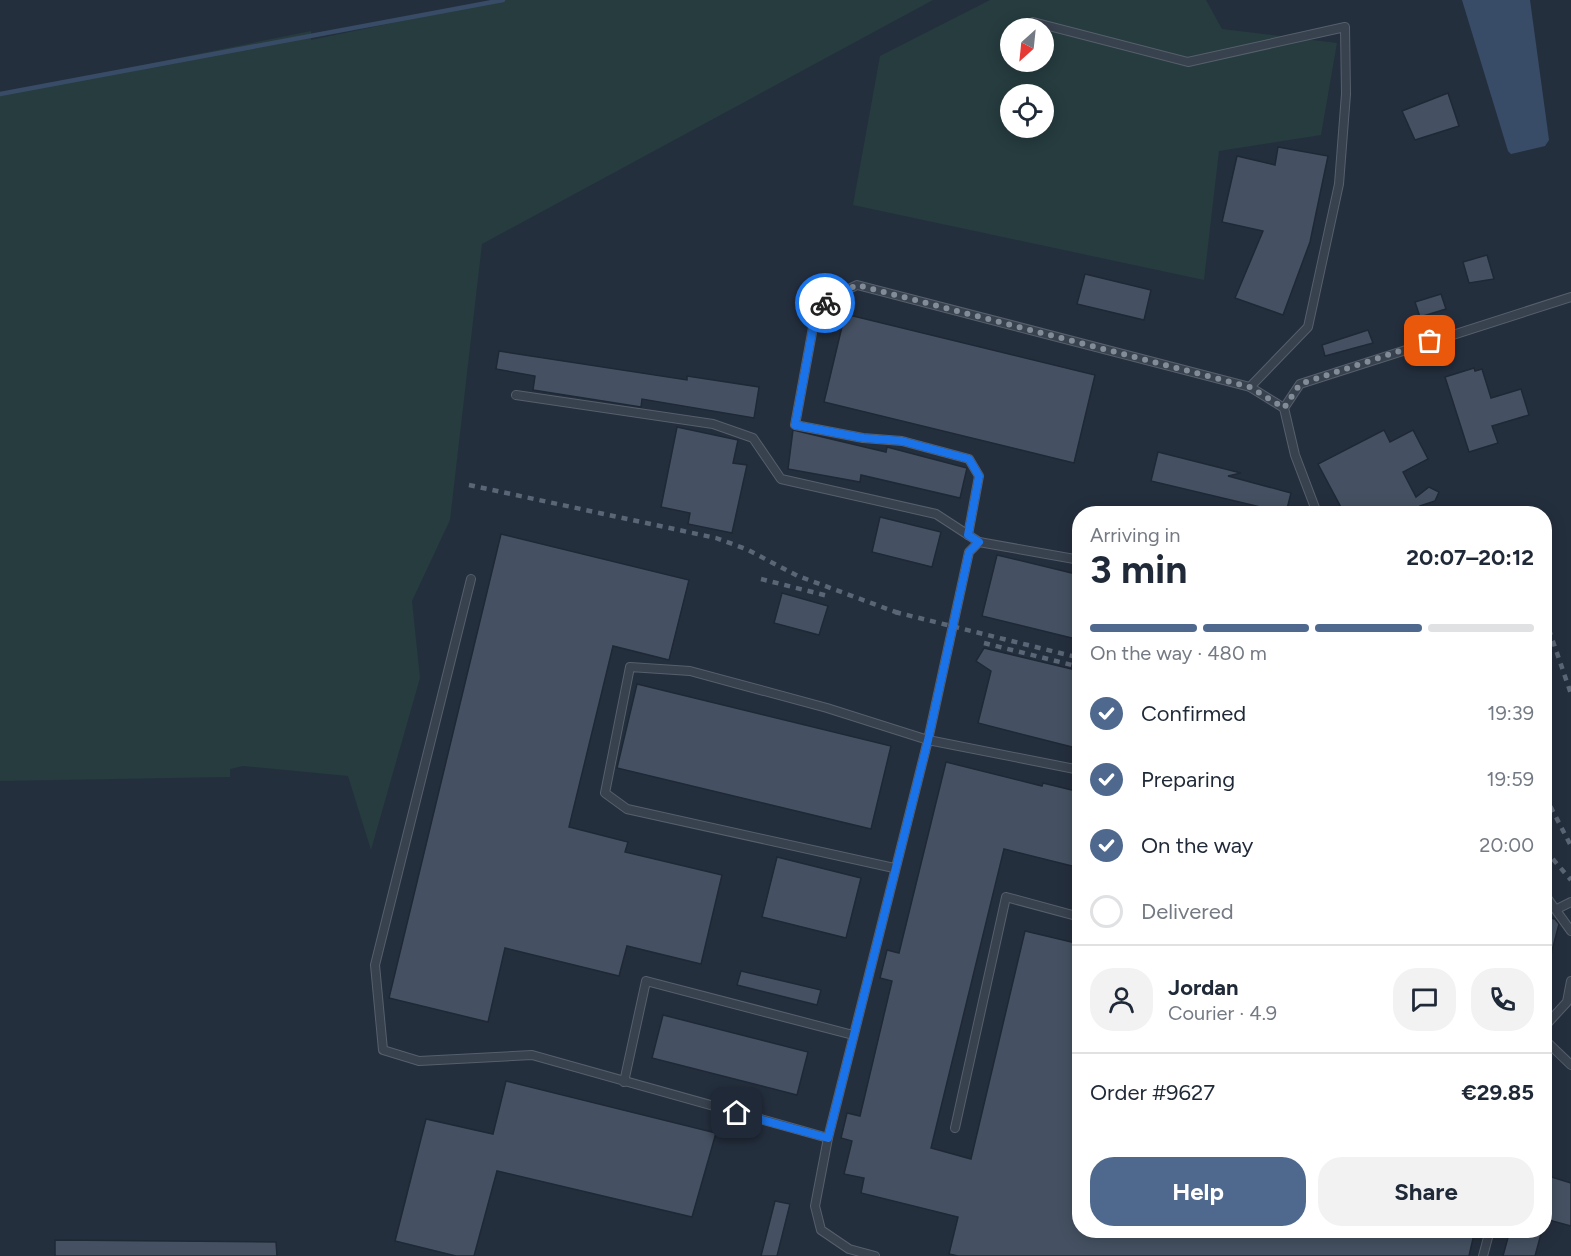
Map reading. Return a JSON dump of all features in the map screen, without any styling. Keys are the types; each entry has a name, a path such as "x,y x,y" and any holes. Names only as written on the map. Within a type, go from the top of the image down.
{"lane":[{"path":"1054,27 1188,62 1345,27 1346,94 1339,184 1308,327 1250,387"},
{"path":"968,535 979,476 969,459 902,441 863,438 795,425 814,322 828,299 857,285 1250,387 1284,408 1295,455 1314,506"},
{"path":"1284,408 1300,384 1571,297"},
{"path":"516,396 713,424 753,438 781,479 936,514 979,542 1072,559"},
{"path":"875,1256 849,1249 821,1230 815,1206 828,1138 894,867 928,740 969,552 979,542"},
{"path":"471,579 375,965 383,1050 419,1062 532,1055 828,1138"},
{"path":"894,867 627,809 605,793 630,666 690,671 827,708 928,740 1072,768"},
{"path":"955,1128 1006,897 1072,915"},
{"path":"1557,909 1571,902"},
{"path":"1552,904 1571,931"},
{"path":"624,1082 646,981 854,1035"},
{"path":"1552,1018 1567,1002 1571,981"},
{"path":"1552,1047 1571,1065"},
{"path":"1484,1256 1488,1238"}],"green space":[{"path":"502,0 933,0 482,244 450,520 412,601 420,678 371,850 348,776 243,766 230,769 230,777 0,781 0,94 311,31 311,40"},
{"path":"990,0 1206,0 1222,29 1337,43 1321,135 1219,151 1204,280 853,205 880,56"}],"water":[{"path":"1462,0 1530,0 1549,140 1545,146 1511,154 1508,151"}],"building":[{"path":"1448,93 1459,126 1415,140 1402,111"},
{"path":"1278,147 1328,156 1310,242 1283,315 1235,298 1263,231 1222,222 1237,156 1275,165"},
{"path":"1487,255 1494,279 1469,283 1463,262"},
{"path":"1085,274 1151,290 1144,320 1077,304"},
{"path":"1441,294 1446,309 1420,317 1415,302"},
{"path":"845,314 1095,375 1074,463 824,402"},
{"path":"1368,330 1373,343 1325,356 1322,345"},
{"path":"499,351 687,380 687,376 759,387 754,418 642,399 641,407 533,390 535,376 496,369"},
{"path":"1474,368 1475,371 1482,369 1491,398 1521,389 1529,415 1492,426 1498,443 1469,452 1445,377"},
{"path":"677,427 738,440 733,463 747,465 732,533 688,524 690,513 661,507"},
{"path":"793,430 886,452 887,447 967,468 960,498 861,475 860,482 788,469"},
{"path":"1384,430 1390,442 1413,430 1428,459 1403,472 1416,497 1429,487 1439,492 1435,501 1420,506 1340,506 1318,464"},
{"path":"1158,452 1241,473 1228,476 1291,493 1288,506 1256,506 1151,481"},
{"path":"880,517 941,532 932,567 872,552"},
{"path":"501,534 689,580 669,660 613,646 569,827 628,842 625,852 722,875 701,964 627,946 619,976 505,948 488,1022 389,998"},
{"path":"997,555 1072,573 1072,638 982,616"},
{"path":"782,593 828,606 819,635 774,623"},
{"path":"984,648 1072,669 1072,747 978,723 991,671 976,661"},
{"path":"637,684 891,746 871,829 617,768"},
{"path":"946,762 1042,786 1043,783 1072,790 1072,866 1004,849 931,1148 971,1159 1025,931 1072,942 1072,1238 1473,1238 1469,1256 958,1256 949,1254 958,1217 861,1193 864,1178 844,1174 852,1141 841,1138 847,1113 860,1116 892,981 880,978 887,950 899,953"},
{"path":"777,857 861,878 846,938 762,917"},
{"path":"1552,918 1559,924 1552,951"},
{"path":"741,971 821,990 817,1005 737,985"},
{"path":"663,1015 808,1052 797,1095 652,1058"},
{"path":"506,1081 716,1133 692,1217 497,1171 474,1256 456,1256 395,1241 426,1119 493,1134"},
{"path":"1552,1177 1571,1183 1571,1226 1552,1221"},
{"path":"775,1201 790,1204 777,1256 761,1256"},
{"path":"1508,1238 1540,1238 1535,1256 1503,1256"},
{"path":"55,1240 276,1242 277,1256 55,1256"}],"waterway":[{"path":"0,94 503,0"}],"railway":[{"path":"469,485 716,538 746,549 798,576 901,614"},
{"path":"761,579 828,596"},
{"path":"895,612 1072,656"},
{"path":"1552,638 1571,694"},
{"path":"984,643 1072,665"},
{"path":"1552,809 1571,846"},
{"path":"1552,858 1571,880"}],"way so far":[{"path":"825,303 828,299 857,285 1250,387 1284,408 1300,384 1430,341"}],"route":[{"path":"737,1113 828,1138 894,867 928,740 969,552 979,542 968,535 979,476 969,459 902,441 863,438 795,425 814,322 825,303"}]}
